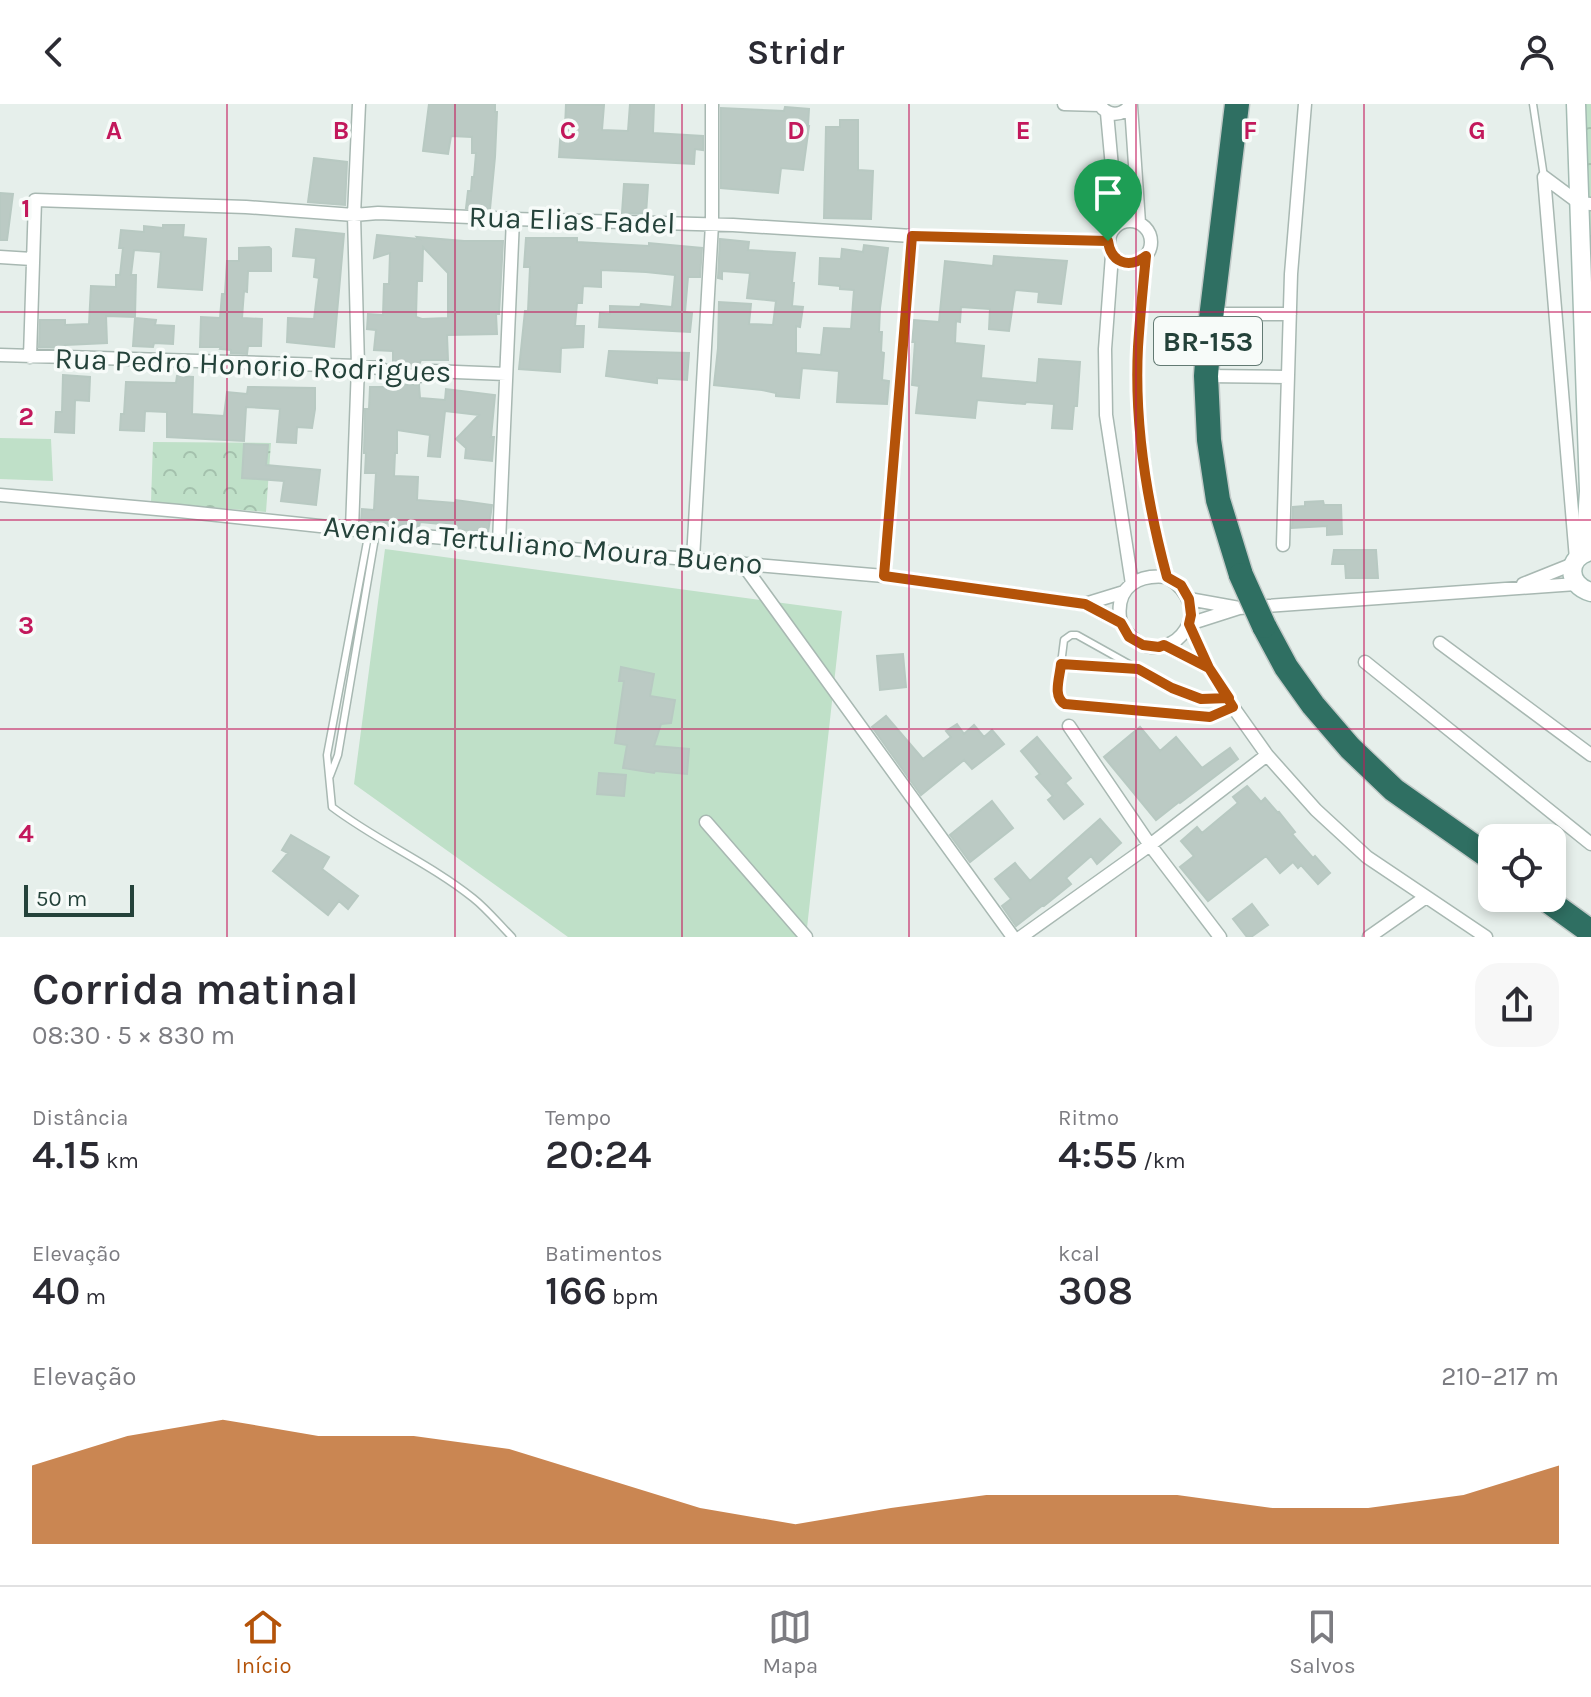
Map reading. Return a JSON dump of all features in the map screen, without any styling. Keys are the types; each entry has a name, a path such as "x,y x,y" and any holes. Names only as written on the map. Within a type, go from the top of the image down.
{"highway":[{"name":"BR-153","path":"1237,104 1206,376 1209,440 1218,500 1241,575 1286,667 1350,748 1394,790 1478,849"},
{"path":"1564,912 1589,930"}],"street":[{"path":"352,529 358,366 354,215 359,104"},
{"path":"693,559 712,224 712,104"},
{"path":"1064,104 1102,107 1116,115 1131,105"},
{"path":"1283,545 1290,314 1305,104"},
{"path":"1576,104 1585,204 1589,491 1581,556 1572,573 1583,588"},
{"path":"1131,105 1139,223"},
{"path":"1102,107 1113,178 1112,255 1105,349 1106,415 1128,588"},
{"path":"1544,177 1585,204"},
{"path":"1544,177 1581,556"},
{"name":"Rua Elias Fadel","path":"32,259 35,200 246,207 354,215 378,213 712,224 912,236 1111,234"},
{"path":"499,542 513,219"},
{"path":"1111,234 1121,222 1130,220 1147,229 1151,238 1146,256 1138,349 1139,412 1148,495 1167,577"},
{"path":"884,576 912,236"},
{"path":"1112,255 1129,264 1146,256"},
{"path":"0,257 32,259 30,357"},
{"path":"1212,314 1290,314"},
{"name":"Rua Pedro Honorio Rodrigues","path":"0,355 358,366 380,368 392,375 420,376 431,371 506,374"},
{"path":"1206,376 1287,377"},
{"name":"Avenida Tertuliano Moura Bueno","path":"0,495 373,532 884,576 1085,604 1121,623"},
{"path":"1513,588 1581,556"},
{"path":"742,563 1013,937"},
{"path":"1151,575 1167,577 1181,585 1189,599 1189,624 1174,642 1159,647 1143,645 1129,637 1121,623 1119,607 1128,588 1136,580 1151,575"},
{"name":"Avenida Tertuliano Moura Bueno","path":"1085,604 1128,588"},
{"path":"1189,624 1239,608 1513,588 1583,588"},
{"path":"1189,599 1239,608"},
{"path":"1189,624 1209,668 1267,755 1316,810 1367,857 1486,937"},
{"path":"1440,643 1591,755"},
{"path":"1164,645 1209,668"},
{"path":"1365,662 1591,844"},
{"path":"1069,726 1150,845 1220,937"},
{"path":"1021,937 1150,845 1267,755"},
{"path":"706,822 806,937"},
{"path":"1369,937 1426,897"}],"lane":[{"path":"1533,104 1544,177"},
{"path":"373,532 327,755 332,807 358,827 474,899 512,937"},
{"path":"1077,635 1172,688 1201,699 1231,702 1210,717 1065,704 1057,696 1064,640 1077,635"},
{"path":"1061,664 1138,669"}],"green space":[{"path":"1584,104 1591,104 1591,321"},
{"path":"0,438 51,439 53,481 0,479"},
{"path":"153,442 271,443 266,512 151,502"},
{"path":"385,549 842,611 806,937 568,937 354,784"}],"building":[{"path":"429,104 495,104 495,157 490,209 466,208 474,177 476,153 472,153 472,137 451,136 448,154 423,151"},
{"path":"566,104 604,105 602,130 628,131 630,104 654,104 653,133 703,136 703,150 695,149 694,164 559,157"},
{"path":"785,107 809,109 803,170 781,168 778,193 721,188 721,108 784,111"},
{"path":"840,120 858,120 858,170 873,171 871,219 824,218 826,127 840,127"},
{"path":"314,158 347,162 345,205 308,202"},
{"path":"624,184 648,185 646,214 622,213"},
{"path":"0,193 13,194 7,240 0,240"},
{"path":"163,225 184,225 183,237 206,239 202,290 158,287 161,252 134,250 131,275 136,275 135,317 106,316 107,343 65,345 65,348 39,347 40,320 65,320 65,325 89,324 91,286 116,287 123,248 119,248 121,230 144,232 144,226 163,228"},
{"path":"296,229 344,234 334,347 287,342 288,318 314,319 319,278 314,277 316,258 293,256"},
{"path":"377,235 503,241 497,334 447,335 448,360 421,360 418,367 395,366 393,351 374,350 376,330 367,329 368,314 383,315 384,284 389,284 390,253 374,258","holes":["423,247 448,273 448,318 416,317 417,281 422,281"]},
{"path":"526,238 577,238 577,242 649,246 649,243 702,248 700,277 688,277 685,312 692,313 690,332 599,327 600,313 610,314 610,306 640,307 641,304 672,307 675,275 601,270 601,287 583,286 582,303 577,303 575,326 584,326 583,347 561,348 560,372 519,369 525,311 528,311 530,267 524,267"},
{"path":"720,239 749,242 748,250 795,253 792,306 803,307 800,327 796,326 796,353 821,355 824,328 851,329 854,290 819,284 820,258 841,259 842,249 863,252 864,245 888,248 879,332 882,332 881,352 884,353 882,380 889,381 887,404 837,402 839,371 802,368 799,398 714,385 719,302 751,304 749,324 773,325 776,301 747,298 750,273 722,271 722,279 718,278"},
{"path":"269,247 271,271 248,271 247,292 244,291 242,318 262,319 261,346 248,346 247,354 231,353 231,350 221,347 200,347 201,317 220,318 227,261 239,261 239,248"},
{"path":"994,256 1067,261 1061,304 1038,302 1039,292 1015,290 1009,331 989,329 990,309 961,307 960,322 956,321 955,343 984,346 981,378 1037,383 1039,359 1080,362 1072,429 1052,428 1054,404 977,400 975,418 916,413 919,386 912,385 914,320 939,322 945,261 993,266"},
{"path":"135,318 156,320 155,325 174,326 173,344 133,346"},
{"path":"609,351 689,353 687,380 657,378 657,383 606,376"},
{"path":"63,375 90,377 89,401 75,400 74,433 55,432 56,412 62,412"},
{"path":"177,376 193,377 192,414 224,416 227,392 247,394 248,387 315,388 312,428 297,427 296,443 277,442 280,409 246,407 244,441 167,437 167,412 145,411 144,431 120,430 126,382 176,383"},
{"path":"393,384 419,385 420,398 445,400 446,389 495,395 492,461 465,458 466,448 456,439 479,415 445,411 440,457 428,456 430,435 397,430 395,453 394,476 418,477 417,500 455,503 456,500 492,505 488,533 451,529 452,525 420,522 419,527 361,521 362,509 374,510 376,473 365,473 364,453 365,409 369,409 370,387 393,387"},
{"path":"244,444 268,445 266,465 320,470 316,505 281,501 284,481 242,478"},
{"path":"1323,501 1324,505 1341,505 1342,534 1327,535 1327,526 1292,528 1293,507 1305,506 1305,502"},
{"path":"1334,550 1376,550 1378,578 1346,578 1345,564 1332,564"},
{"path":"903,654 906,687 880,690 877,656"},
{"path":"621,667 654,674 650,696 675,700 671,723 661,724 654,746 689,749 687,774 623,768 627,745 615,743 624,681 619,681"},
{"path":"886,716 923,759 951,737 946,731 957,724 964,734 974,725 984,737 992,730 1004,744 972,769 964,760 921,795 872,727"},
{"path":"1140,727 1160,751 1176,737 1202,768 1230,748 1238,759 1156,820 1104,757"},
{"path":"1037,737 1071,778 1065,783 1083,804 1064,819 1048,800 1053,796 1036,777 1040,774 1021,751"},
{"path":"599,773 626,775 624,796 597,794"},
{"path":"1247,786 1261,802 1265,798 1279,812 1295,832 1292,834 1330,873 1318,884 1301,865 1298,868 1293,862 1280,873 1266,856 1208,901 1180,867 1194,856 1181,841 1197,827 1202,833 1238,803 1233,797"},
{"path":"992,801 1013,828 970,862 950,835"},
{"path":"1100,819 1121,843 1097,864 1091,856 1066,878 1071,884 1016,926 1002,906 1011,899 995,879 1015,863 1030,881"},
{"path":"291,835 329,857 322,869 358,896 348,909 339,901 328,915 273,871 288,853 282,850"},
{"path":"1252,904 1268,925 1247,937 1233,919"}],"route":[{"path":"1108,241 912,236 884,576 1085,604 1121,623 1129,637 1143,645 1164,645 1209,668 1229,698 1201,699 1172,688 1138,669 1061,664 1057,696 1060,701 1065,704 1210,717 1233,707 1229,698 1209,668 1189,624 1189,599 1181,585 1167,577 1148,495 1139,412 1138,349 1146,256 1129,264 1120,261 1112,255 1108,241"}]}
